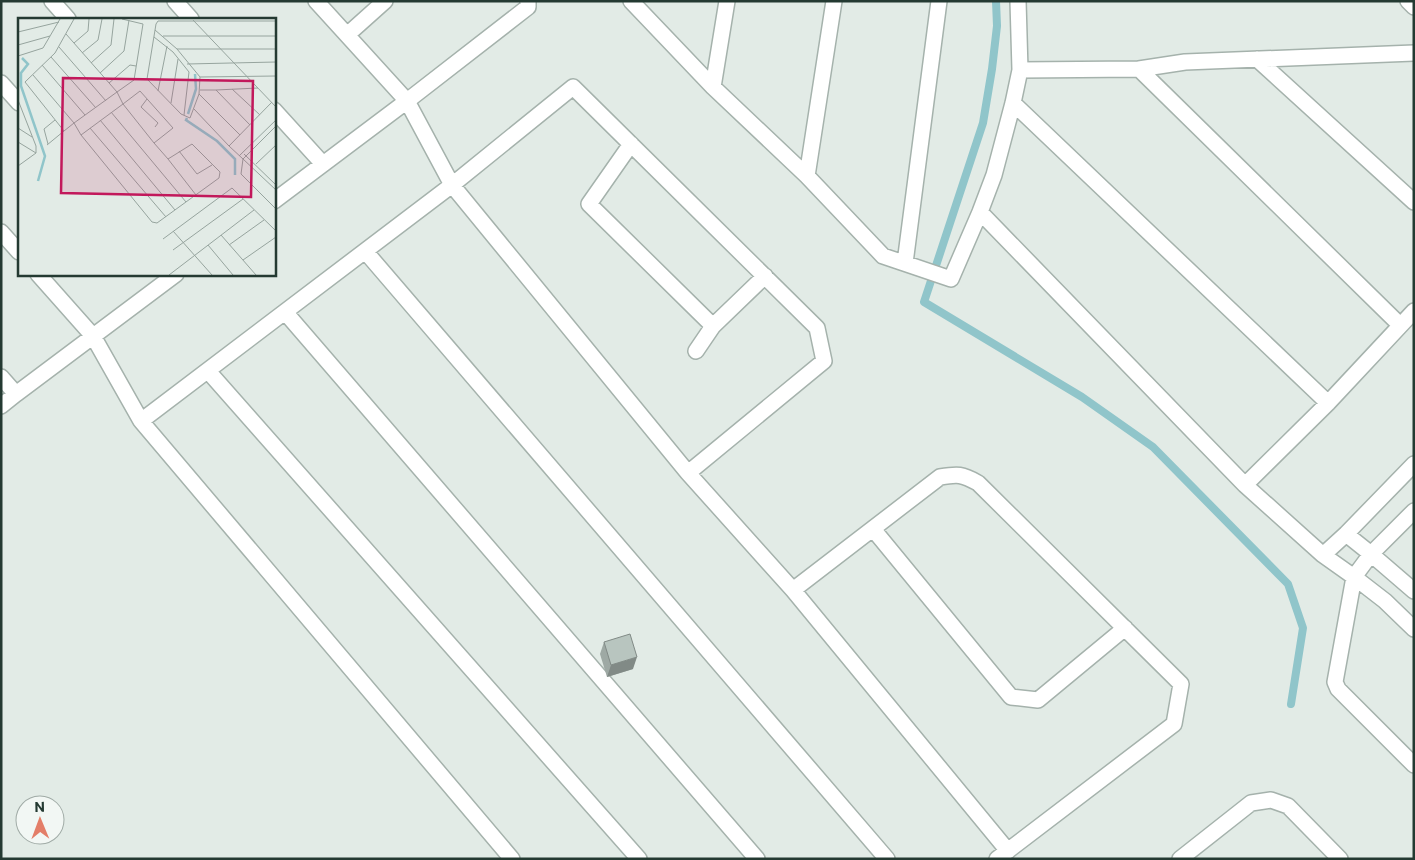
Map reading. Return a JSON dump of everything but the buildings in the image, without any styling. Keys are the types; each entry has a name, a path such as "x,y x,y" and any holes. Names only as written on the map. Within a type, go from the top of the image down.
{"street":[{"path":"52,1 67,18"},
{"path":"175,1 190,18"},
{"path":"316,1 407,101 452,185 688,473 793,590 1003,855 1174,724 1181,684 978,483 966,476 954,475 940,478 793,590"},
{"path":"347,35 385,1"},
{"path":"275,200 528,7 528,1"},
{"path":"631,1 713,88 807,176 883,256 951,279 994,174 1014,103 1020,70 1018,1"},
{"path":"713,88 727,1"},
{"path":"807,176 834,1"},
{"path":"905,263 939,1"},
{"path":"1408,1 1414,7"},
{"path":"1020,70 1139,70 1185,62 1414,53"},
{"path":"1257,59 1414,202"},
{"path":"1139,70 1400,325"},
{"path":"1,83 18,102"},
{"path":"141,421 452,185 573,87 817,328 824,361 688,473"},
{"path":"1014,103 1328,403"},
{"path":"275,111 323,164"},
{"path":"631,144 589,204 712,326"},
{"path":"980,212 1245,485 1323,555 1385,601 1414,629"},
{"path":"1,232 18,251"},
{"path":"365,251 887,859"},
{"path":"39,275 94,336 141,421 512,859"},
{"path":"1,406 173,275"},
{"path":"696,351 712,326 765,276"},
{"path":"285,312 757,859"},
{"path":"1245,485 1328,403 1414,312"},
{"path":"208,371 639,859"},
{"path":"1,377 16,394"},
{"path":"1323,555 1414,464"},
{"path":"1414,511 1371,554 1354,577 1335,682 1338,689 1414,765"},
{"path":"873,529 1011,697 1038,700 1125,628"},
{"path":"1346,534 1414,590"},
{"path":"1180,859 1251,803 1272,800 1288,806 1340,859"}],"waterway":[{"path":"996,1 997,26 983,123 924,302 1082,397 1153,447 1288,584 1303,628 1291,704"}]}
